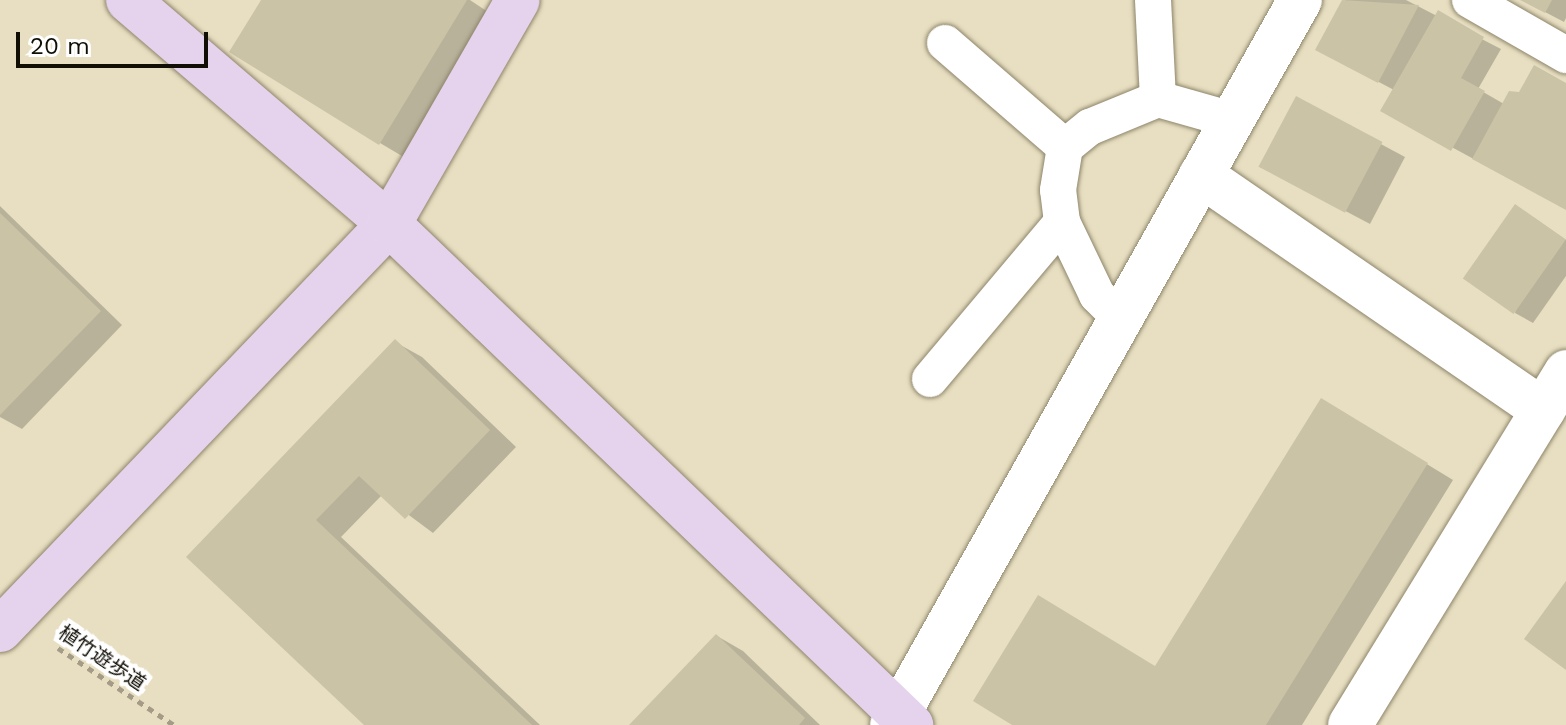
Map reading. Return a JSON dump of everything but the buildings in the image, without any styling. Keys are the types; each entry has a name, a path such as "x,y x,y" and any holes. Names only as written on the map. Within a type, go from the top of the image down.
{"street":[{"path":"128,0 389,224 900,721 1300,0"},
{"path":"6,624 389,224 518,0"},
{"path":"1201,175 1543,410"},
{"path":"1350,725 1566,372"}],"lane":[{"path":"1153,0 1158,99"},
{"path":"1470,0 1566,55"},
{"path":"945,43 1065,147"},
{"path":"1121,319 1097,295 1062,222 1058,190 1065,147 1090,127 1158,99 1232,120"},
{"path":"930,379 1062,222"}],"path":[{"name":"植竹遊歩道","path":"6,624 174,725"}]}
